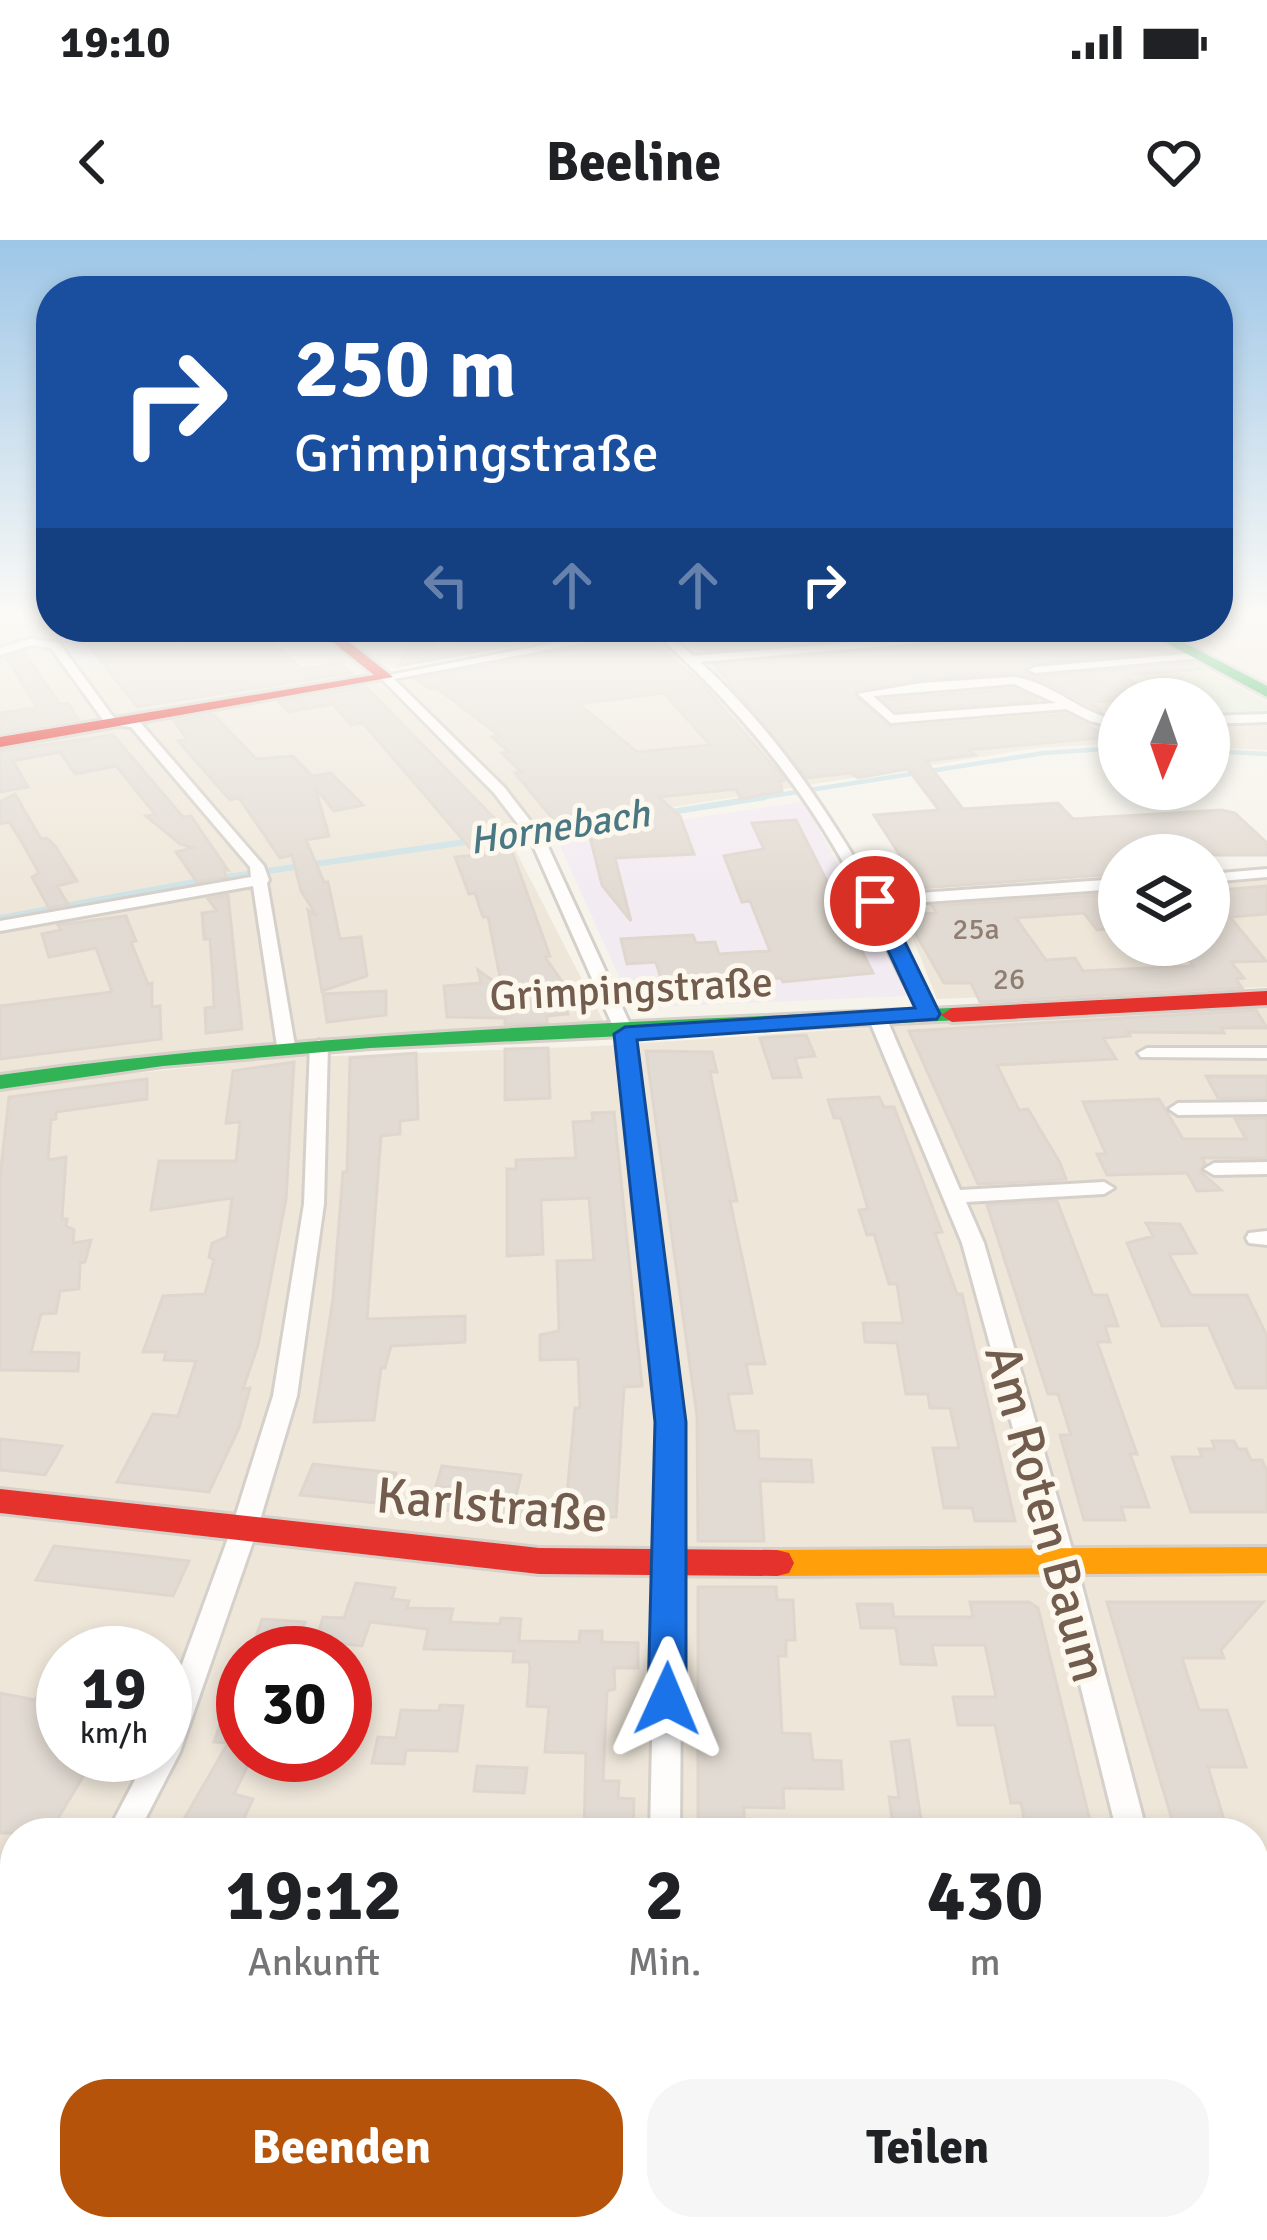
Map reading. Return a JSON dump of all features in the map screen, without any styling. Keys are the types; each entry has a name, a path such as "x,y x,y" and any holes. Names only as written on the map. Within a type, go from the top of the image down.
{"street":[{"path":"102,709 110,721 142,732 260,873 286,1046"},
{"path":"0,742 196,709"},
{"path":"420,709 534,833 625,1034 671,1422 665,1818"},
{"path":"741,709 810,790 875,901 929,1014"},
{"path":"876,709 899,719 1020,709"},
{"path":"1230,719 1267,718"},
{"path":"0,926 260,873"},
{"path":"1230,876 1267,873"},
{"path":"875,901 1098,885"},
{"name":"Grimpingstraße","path":"0,1082 286,1046 625,1034 1267,998"},
{"name":"Am Roten Baum","path":"877,1017 973,1243 1063,1562 1128,1818"},
{"path":"192,1675 285,1396 314,1204 320,1045"},
{"path":"1147,1053 1267,1053"},
{"path":"1178,1108 1267,1108"},
{"path":"1214,1169 1267,1168"},
{"path":"954,1196 1104,1188"},
{"name":"Karlstraße","path":"0,1501 539,1561 1267,1560"},
{"path":"130,1818 149,1782"}],"shaded area":[{"path":"0,709 164,709 0,739"},
{"path":"203,709 1098,709 1098,744 1037,748 507,834 610,1034 456,1038 0,1081 0,744"},
{"path":"1230,709 1267,709 1267,750 1230,748"},
{"path":"804,801 907,996 633,1008 557,839"},
{"path":"1267,880 1267,987 937,999 900,906 1098,892 1098,966 1230,966 1230,883"},
{"path":"1267,1007 1267,1818 0,1818 0,1087 283,1058 599,1046 1150,1009"}],"green space":[{"path":"1230,709 1267,709 1267,713 1230,714"}],"building":[{"path":"72,709 78,719 0,732 0,713"},
{"path":"338,709 388,709 503,827 550,956 545,957 563,983 558,984 568,1014 547,1016 547,1023 447,1017 444,986 481,983 478,970 502,987 488,917 483,917 475,893 469,894 455,857 476,855 363,723 351,725"},
{"path":"465,709 585,709 637,752 710,745 678,709 724,709 785,780 780,781 782,791 741,799 736,789 659,797 680,816 694,854 615,858 631,921 602,885 585,817 553,819 502,753 509,752 492,737 500,736"},
{"path":"751,709 871,709 891,728 1065,714 1098,731 1098,738 969,750 975,755 926,761 963,809 1058,803 1073,819 1222,810 1235,813 1267,843 1267,855 1230,855 1230,834 1098,834 1098,875 921,888 874,815 939,810 908,769 858,778 851,773 807,778"},
{"path":"213,714 256,759 293,756 312,776 331,773 363,805 334,811 315,787 329,836 306,840 328,882 340,939 361,937 367,976 322,991 308,910 317,916 301,891 292,855 280,858 239,798 230,800 178,741 187,739 174,721"},
{"path":"113,735 183,817 191,816 228,870 224,869 226,877 197,882 176,852 193,848 180,844 146,816 155,814 116,766 75,774 60,752 13,761 28,787 0,792 0,751"},
{"path":"15,794 41,839 55,846 77,881 57,886 68,904 49,908 32,877 39,873 20,839 9,822 0,824 0,802"},
{"path":"796,820 873,973 663,986 656,962 627,964 621,939 693,935 696,943 715,942 719,954 770,951 750,901 742,902 724,856 764,849 752,823"},
{"path":"1267,886 1267,914 1230,917 1230,889"},
{"path":"228,895 242,1029 206,1033 205,1008 214,1007 210,939 204,939 202,913 217,911 208,899"},
{"path":"1098,895 1098,930 1084,913 1016,918 1046,960 1075,958 1083,971 1230,966 1230,917 1266,961 1231,962 1244,978 1236,979 1242,988 980,1002 971,983 944,983 905,915 937,913 932,906"},
{"path":"126,916 136,941 131,942 148,984 152,983 152,1007 160,1006 161,1039 0,1059 0,1006 112,992 96,948 49,957 42,934 61,930 58,925"},
{"path":"386,991 386,1015 327,1022 323,994"},
{"path":"1256,1010 1267,1028 1221,1028 1224,1033 1128,1032 1130,1036 1103,1038 1116,1059 997,1065 1019,1110 1028,1109 1066,1179 1047,1181 978,1184 909,1031"},
{"path":"806,1035 815,1056 795,1058 801,1077 773,1078 760,1038"},
{"path":"548,1048 550,1098 505,1100 505,1049"},
{"path":"646,1051 712,1052 717,1072 710,1072 737,1201 730,1201 765,1364 746,1364 752,1393 728,1394 735,1431 758,1431 759,1459 811,1460 813,1482 760,1481 764,1541 698,1541 697,1416"},
{"path":"416,1053 418,1119 400,1121 400,1134 381,1136 367,1319 465,1316 465,1342 391,1346 385,1368 381,1368 374,1420 314,1422 333,1299 343,1172 347,1172 350,1058"},
{"path":"294,1062 286,1199 258,1345 243,1389 250,1388 239,1428 209,1492 117,1482 153,1414 178,1416 196,1361 164,1360 166,1352 143,1352 163,1296 205,1294 214,1260 209,1257 212,1243 227,1237 232,1198 151,1210 159,1161 236,1161 240,1122 226,1123 233,1071"},
{"path":"1206,1076 1267,1076 1267,1098 1218,1098"},
{"path":"147,1079 147,1099 56,1112 56,1119 51,1120 48,1160 66,1157 62,1219 74,1230 73,1243 91,1240 85,1262 80,1263 79,1289 60,1291 56,1313 41,1314 31,1352 79,1353 78,1371 0,1370 0,1177 9,1097"},
{"path":"879,1097 884,1107 894,1107 942,1232 935,1233 957,1294 962,1294 1015,1521 975,1521 972,1508 944,1508 933,1448 959,1448 950,1408 930,1408 928,1394 906,1394 897,1343 865,1342 863,1323 903,1323 897,1284 889,1284 874,1234 867,1235 859,1210 868,1209 841,1118 834,1118 828,1100"},
{"path":"1159,1099 1183,1139 1246,1139 1235,1119 1267,1118 1267,1158 1202,1158 1205,1163 1200,1171 1221,1190 1197,1191 1187,1173 1107,1175 1097,1154 1106,1154 1083,1102"},
{"path":"614,1112 642,1386 624,1387 616,1517 565,1516 575,1408 580,1408 578,1359 540,1360 540,1335 559,1331 557,1261 594,1260 589,1198 541,1200 543,1254 507,1256 507,1169 516,1169 516,1160 576,1158 573,1122 593,1121 592,1113"},
{"path":"1057,1201 1093,1295 1107,1295 1118,1326 1105,1326 1110,1342 1097,1342 1137,1454 1130,1454 1149,1507 1121,1507 1125,1520 1084,1520 1060,1435 1071,1435 1058,1394 1048,1394 987,1205"},
{"path":"1146,1223 1180,1224 1196,1253 1169,1254 1191,1295 1247,1295 1267,1336 1267,1388 1236,1388 1208,1325 1162,1326 1127,1243 1153,1236"},
{"path":"0,1439 62,1446 45,1475 0,1470"},
{"path":"1212,1441 1234,1441 1238,1449 1246,1449 1251,1460 1262,1460 1267,1471 1267,1512 1191,1512 1172,1457 1202,1457 1199,1449 1215,1449"},
{"path":"313,1464 396,1473 385,1504 300,1495"},
{"path":"442,1466 521,1475 516,1496 554,1500 549,1520 442,1510 449,1487 436,1486"},
{"path":"54,1546 189,1561 173,1596 36,1580"},
{"path":"356,1583 395,1588 392,1599 409,1601 407,1608 453,1609 450,1622 500,1624 501,1618 521,1619 519,1641 579,1642 580,1631 602,1631 602,1642 638,1643 638,1668 614,1668 615,1689 607,1691 603,1781 619,1781 618,1798 634,1799 633,1818 584,1818 586,1753 545,1752 549,1707 527,1706 529,1662 513,1662 514,1651 424,1649 428,1629 370,1622 369,1626 320,1626 323,1617 344,1618"},
{"path":"698,1587 776,1587 777,1600 793,1600 795,1640 786,1640 786,1656 778,1656 782,1733 810,1734 813,1760 841,1761 843,1789 783,1788 784,1808 744,1807 744,1818 698,1818"},
{"path":"970,1602 1029,1602 1038,1608 1089,1818 1024,1818 1021,1803 1011,1803 995,1725 958,1725 953,1697 996,1697 985,1645 932,1645 936,1665 901,1664 896,1628 861,1628 857,1604 892,1604 894,1617 973,1617"},
{"path":"1107,1602 1263,1602 1221,1650 1224,1658 1182,1658 1199,1710 1227,1710 1246,1767 1208,1767 1223,1818 1172,1818"},
{"path":"262,1619 305,1622 304,1626 260,1626"},
{"path":"0,1693 36,1698 36,1782 80,1782 58,1818 0,1818"},
{"path":"440,1705 463,1706 457,1751 406,1750 404,1764 372,1763 378,1737 396,1738 401,1710 439,1711"},
{"path":"909,1740 921,1818 892,1818 889,1797 899,1798 891,1742"},
{"path":"216,1764 216,1782 240,1782 234,1794 253,1799 244,1818 185,1818"},
{"path":"477,1766 527,1768 524,1793 474,1791"}],"waterway":[{"name":"Hornebach","path":"764,797 1044,753 1098,749"},
{"name":"Hornebach","path":"1230,752 1267,754"},
{"name":"Hornebach","path":"665,813 764,797"},
{"name":"Hornebach","path":"746,800 764,797"},
{"name":"Hornebach","path":"499,837 597,823"},
{"name":"Hornebach","path":"220,878 472,841"},
{"name":"Hornebach","path":"0,918 205,880"}],"traffic: fast":[{"path":"0,1082 163,1059 370,1041 952,1015"}],"traffic: slow":[{"path":"777,1563 1267,1560"}],"traffic: jam":[{"path":"0,742 194,709"},
{"path":"952,1015 1267,998"},
{"path":"0,1501 539,1561 777,1563"}],"route":[{"path":"667,1699 671,1422 625,1034 929,1014 875,901"}]}
